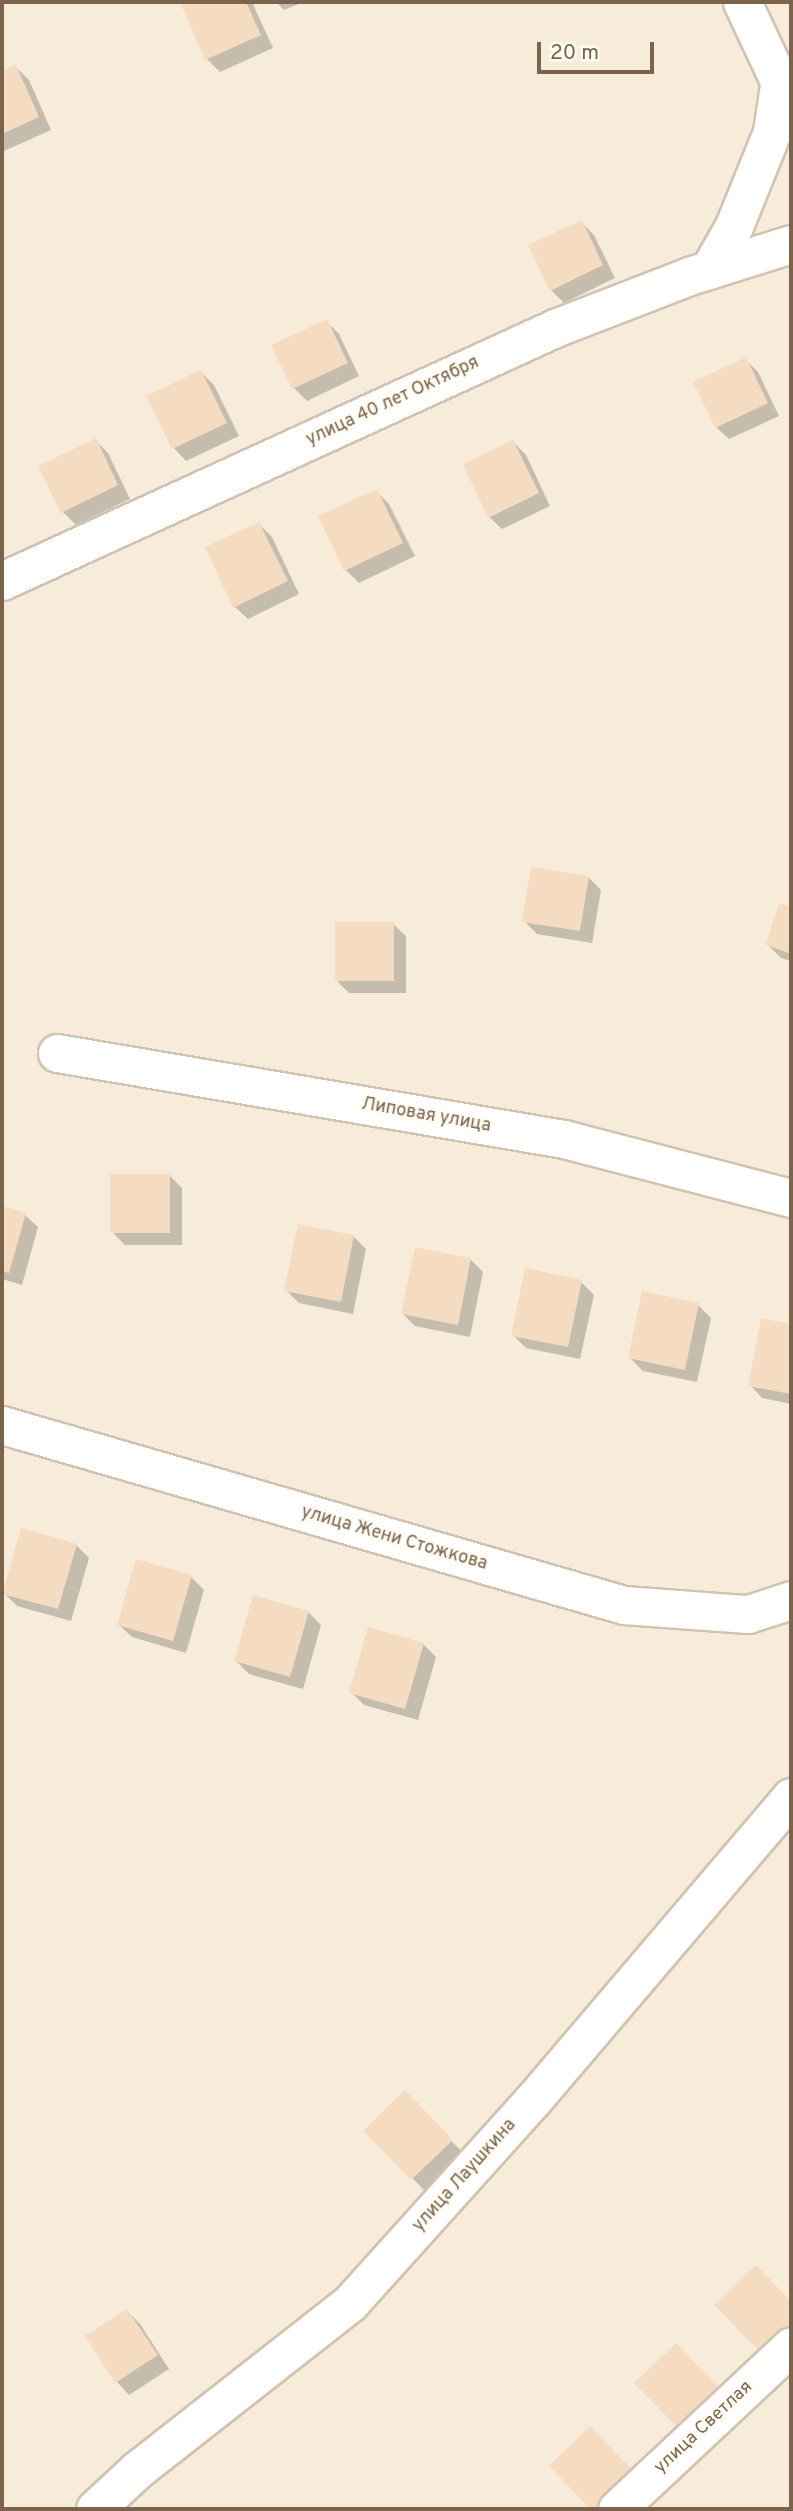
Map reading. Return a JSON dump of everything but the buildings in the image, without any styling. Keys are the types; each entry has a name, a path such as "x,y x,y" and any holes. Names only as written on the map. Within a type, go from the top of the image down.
{"street":[{"path":"709,270 734,226 785,96 742,2"},
{"name":"улица 40 лет Октября","path":"2,581 555,328 709,270 791,244"},
{"name":"Липовая улица","path":"57,1053 564,1139 791,1198"},
{"name":"улица Жени Стожкова","path":"2,1425 624,1605 748,1614 791,1600"},
{"name":"улица Лаушкина","path":"95,2509 137,2470 350,2303 533,2100 791,1797"},
{"name":"улица Светлая","path":"617,2509 791,2346"}],"shaded area":[{"path":"2,2 791,2 791,2509 2,2509"}]}
